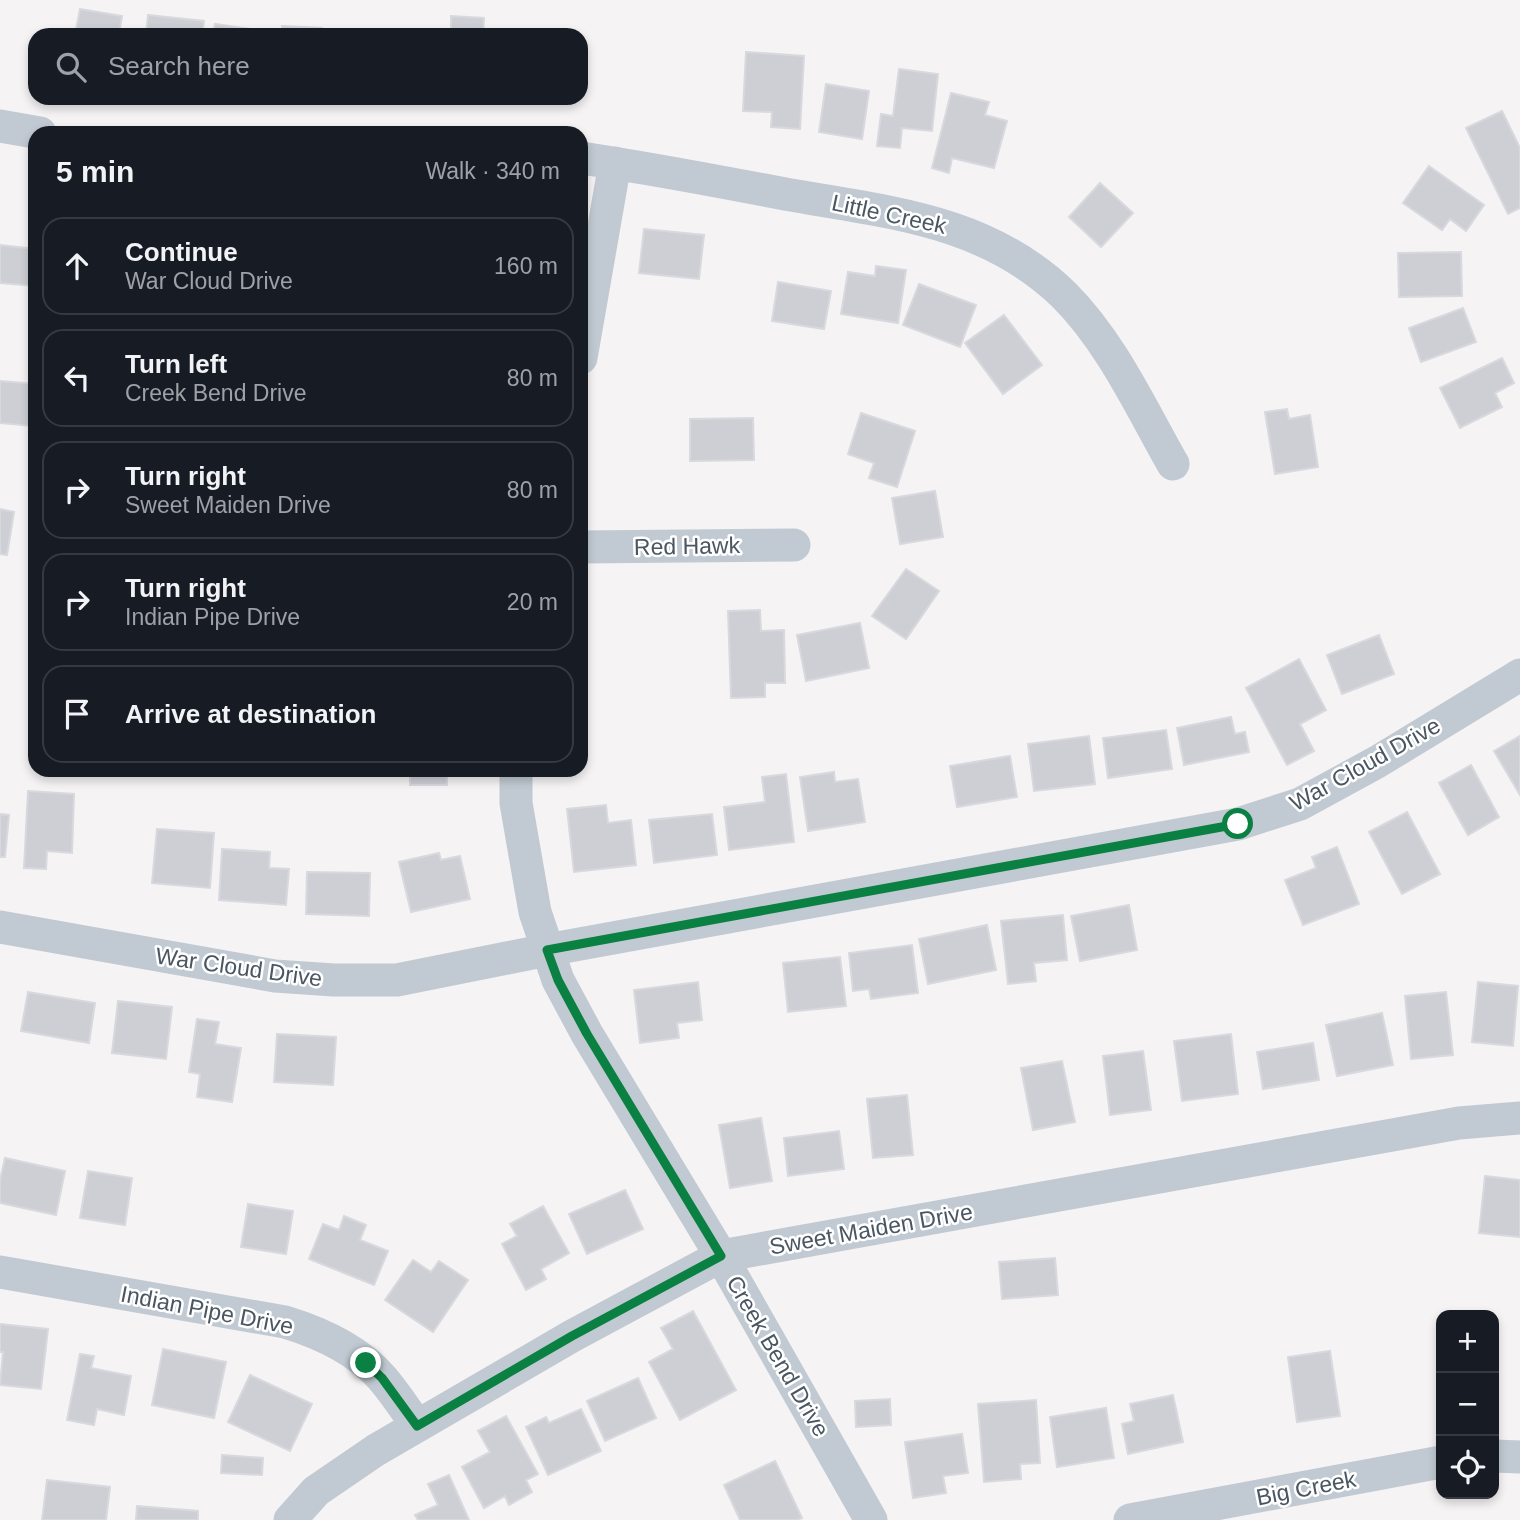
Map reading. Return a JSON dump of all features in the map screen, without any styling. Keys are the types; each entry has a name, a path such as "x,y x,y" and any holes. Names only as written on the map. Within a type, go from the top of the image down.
{"street":[{"path":"0,126 28,131"},
{"name":"Little Creek","path":"588,159 926,219 994,245 1039,273 1084,317 1104,342 1173,464"},
{"path":"588,318 615,163"},
{"name":"Red Hawk","path":"588,547 794,545"},
{"name":"War Cloud Drive","path":"0,927 275,976 397,980 547,950 1238,824 1300,804 1377,762 1520,675"},
{"name":"Creek Bend Drive","path":"516,777 516,803 535,912 558,980 587,1034 721,1256 871,1520"},
{"name":"Sweet Maiden Drive","path":"290,1520 316,1492 346,1469 572,1336 721,1256 1459,1123 1520,1118"},
{"name":"Indian Pipe Drive","path":"0,1272 285,1322 319,1333 366,1363 382,1378 417,1426"},
{"path":"1499,1456 1520,1457"},
{"name":"Big Creek","path":"1130,1520 1226,1512 1436,1463"}],"building":[{"path":"80,9 122,16 120,28 76,28"},
{"path":"148,15 204,21 203,28 147,28"},
{"path":"451,16 484,18 483,28 451,28"},
{"path":"215,24 243,28 214,28"},
{"path":"282,26 322,28 282,28"},
{"path":"746,52 804,56 800,129 771,127 772,112 743,111"},
{"path":"899,69 938,74 932,131 902,128 900,148 877,146 881,114 893,116"},
{"path":"826,84 869,91 862,139 819,132"},
{"path":"951,93 989,102 985,115 1007,121 994,168 952,158 949,173 932,168"},
{"path":"1502,111 1520,148 1520,208 1508,214 1466,128"},
{"path":"1429,166 1484,205 1466,231 1450,219 1442,230 1403,203"},
{"path":"1100,183 1133,213 1101,247 1069,217"},
{"path":"644,229 704,235 699,279 639,273"},
{"path":"0,245 28,248 28,285 0,283"},
{"path":"1461,252 1462,296 1399,297 1398,253"},
{"path":"876,266 906,270 898,323 841,314 848,272 875,276"},
{"path":"778,282 831,291 824,329 772,321"},
{"path":"919,284 976,305 960,347 903,325"},
{"path":"1463,308 1476,342 1421,362 1409,328"},
{"path":"1004,315 1042,365 1003,394 965,343"},
{"path":"1502,358 1514,383 1495,393 1502,407 1460,428 1440,388"},
{"path":"0,381 28,383 28,426 0,423"},
{"path":"1287,409 1289,419 1310,415 1318,467 1275,474 1265,412"},
{"path":"861,413 915,431 897,487 869,478 874,463 848,454"},
{"path":"753,418 754,460 690,461 690,419"},
{"path":"935,491 943,537 900,544 892,498"},
{"path":"0,509 14,512 7,555 0,554"},
{"path":"906,569 939,591 906,639 872,616"},
{"path":"760,610 761,631 784,630 785,683 765,683 765,697 731,698 728,611"},
{"path":"860,623 869,668 806,681 797,635"},
{"path":"1379,635 1394,674 1342,694 1327,655"},
{"path":"1299,659 1326,710 1300,724 1314,751 1287,765 1246,688"},
{"path":"1231,717 1235,734 1245,732 1249,752 1184,765 1177,728"},
{"path":"1166,730 1172,769 1108,778 1103,738"},
{"path":"1089,736 1095,784 1034,791 1028,744"},
{"path":"1520,736 1520,795 1494,751"},
{"path":"1010,756 1017,797 957,807 950,766"},
{"path":"1471,765 1499,817 1468,835 1439,783"},
{"path":"834,772 835,782 858,779 865,822 808,831 800,777"},
{"path":"786,774 794,842 729,850 724,807 765,802 762,777"},
{"path":"410,777 447,777 447,785 410,785"},
{"path":"28,791 74,794 72,853 47,851 46,869 24,868"},
{"path":"606,805 608,823 631,820 636,865 574,872 567,809"},
{"path":"1407,812 1440,874 1402,894 1369,832"},
{"path":"0,814 9,815 5,857 0,857"},
{"path":"712,814 717,855 654,863 649,820"},
{"path":"157,829 214,833 210,888 152,883"},
{"path":"1337,847 1359,904 1303,925 1285,880 1316,868 1312,857"},
{"path":"222,849 270,852 269,868 289,869 286,905 219,900"},
{"path":"439,853 441,860 460,856 470,899 411,912 399,862"},
{"path":"307,872 370,873 369,916 306,914"},
{"path":"1129,905 1137,950 1080,961 1071,916"},
{"path":"1063,915 1067,960 1034,963 1036,981 1008,984 1001,921"},
{"path":"987,925 996,970 928,984 919,939"},
{"path":"912,945 918,993 871,999 869,989 853,991 849,953"},
{"path":"840,957 846,1006 788,1012 783,963"},
{"path":"698,982 702,1020 677,1023 679,1038 640,1043 634,990"},
{"path":"1478,982 1518,986 1513,1046 1472,1042"},
{"path":"28,992 95,1003 89,1043 21,1031"},
{"path":"1446,992 1453,1055 1411,1059 1405,996"},
{"path":"118,1001 172,1007 166,1059 112,1053"},
{"path":"1382,1013 1393,1065 1337,1076 1326,1025"},
{"path":"197,1019 219,1022 215,1044 241,1048 232,1102 197,1097 200,1074 189,1072"},
{"path":"277,1034 336,1037 333,1085 274,1082"},
{"path":"1231,1034 1238,1094 1182,1101 1174,1041"},
{"path":"1313,1043 1319,1080 1263,1089 1257,1052"},
{"path":"1143,1051 1151,1110 1110,1115 1103,1056"},
{"path":"1062,1061 1075,1122 1033,1130 1021,1068"},
{"path":"907,1095 913,1155 873,1158 867,1099"},
{"path":"761,1118 772,1181 730,1188 719,1125"},
{"path":"839,1131 844,1169 788,1176 784,1138"},
{"path":"5,1158 65,1171 56,1215 0,1203 0,1180"},
{"path":"88,1171 132,1178 125,1225 80,1218"},
{"path":"1485,1176 1520,1180 1520,1237 1479,1233"},
{"path":"625,1190 643,1229 587,1254 569,1214"},
{"path":"248,1204 293,1211 286,1254 241,1247"},
{"path":"543,1206 569,1253 541,1269 546,1279 526,1290 502,1244 517,1236 510,1224"},
{"path":"344,1216 366,1225 360,1240 388,1251 374,1285 309,1259 323,1224 339,1230"},
{"path":"1055,1258 1058,1295 1002,1299 999,1262"},
{"path":"413,1260 431,1272 439,1261 468,1280 433,1332 385,1300"},
{"path":"693,1311 736,1390 680,1420 649,1362 673,1349 661,1328"},
{"path":"0,1324 48,1329 41,1389 0,1385 3,1352 0,1352"},
{"path":"163,1349 226,1362 214,1418 152,1405"},
{"path":"1330,1351 1340,1416 1297,1422 1288,1357"},
{"path":"80,1354 94,1356 91,1368 131,1376 124,1415 97,1409 94,1425 67,1420"},
{"path":"250,1375 312,1404 290,1451 228,1422"},
{"path":"638,1378 656,1418 605,1441 587,1401"},
{"path":"1173,1395 1183,1442 1128,1454 1122,1424 1134,1421 1130,1404"},
{"path":"890,1399 891,1425 856,1427 855,1401"},
{"path":"1036,1400 1040,1463 1020,1464 1021,1479 984,1482 978,1404"},
{"path":"1106,1408 1114,1458 1057,1467 1050,1417"},
{"path":"581,1409 601,1451 548,1475 526,1427 546,1417 549,1423"},
{"path":"506,1416 538,1474 526,1480 532,1492 509,1505 505,1496 484,1508 462,1467 490,1452 478,1431"},
{"path":"962,1434 968,1473 943,1476 946,1493 913,1498 905,1442"},
{"path":"222,1455 263,1458 262,1475 221,1473"},
{"path":"775,1461 802,1518 740,1520 724,1485"},
{"path":"449,1475 469,1520 418,1520 415,1515 438,1505 428,1484"},
{"path":"47,1480 110,1487 106,1520 42,1520"},
{"path":"137,1506 198,1511 198,1520 136,1520"}],"route":[{"path":"366,1363 382,1378 417,1426 572,1336 721,1256 587,1034 558,980 547,950 1238,824"}]}
